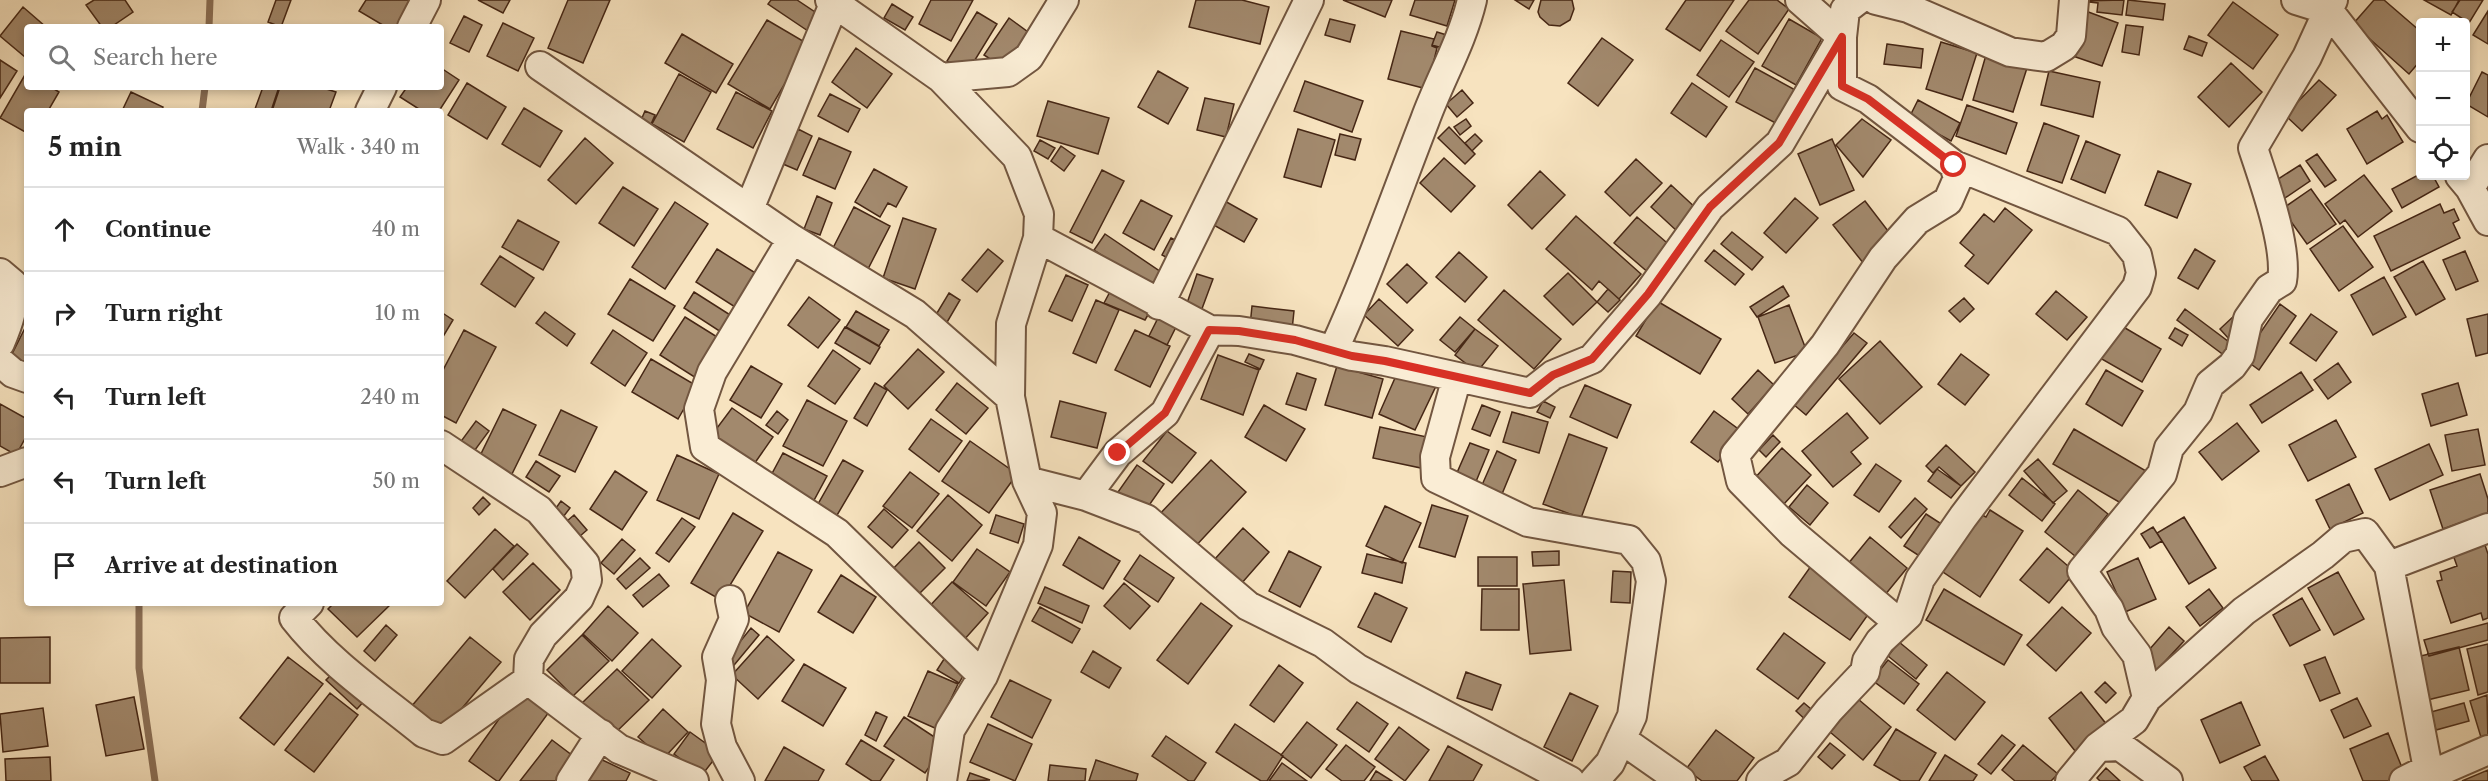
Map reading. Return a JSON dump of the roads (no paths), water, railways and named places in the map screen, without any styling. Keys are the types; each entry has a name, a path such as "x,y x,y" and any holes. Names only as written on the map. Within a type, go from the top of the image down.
{"street":[{"path":"414,24 426,0"},
{"path":"941,78 1008,72 1029,57 1064,0"},
{"path":"1159,305 1309,0"},
{"path":"1334,351 1360,293 1426,117 1466,25 1473,0"},
{"path":"1800,0 1842,37"},
{"path":"1761,781 1788,762 1829,710 1865,672 1867,661 1880,641 1908,615 1914,604 1920,579 1963,517 2137,288 2141,273 2137,255 2118,231 1954,165 1868,99 1842,86 1842,37 1845,10 1858,0"},
{"path":"1876,0 1908,8 2010,52 2046,57 2064,46 2072,36 2074,0"},
{"path":"2296,0 2330,5 2420,126"},
{"path":"749,209 832,2 941,78 1017,157 1039,214 1038,238 1011,324 1010,397 1027,481 1042,513 1038,545 983,676 950,730 942,781"},
{"path":"2147,698 2137,655 2116,627 2109,609 2082,571 2125,522 2162,474 2169,448 2198,412 2210,384 2232,366 2240,355 2248,319 2269,289 2282,281 2285,267 2278,231 2253,148 2307,57 2330,5"},
{"path":"1038,238 1209,330 1239,331 1295,340 1334,351 1530,393 1553,375 1592,359 1648,294 1710,207 1779,143 1842,37"},
{"path":"540,66 792,239 915,314 1010,397"},
{"path":"372,108 380,90"},
{"path":"2477,198 2488,159"},
{"path":"1899,623 1792,533 1742,481 1735,455 1826,345 1883,258 1917,220 1948,201 1958,178 1954,165"},
{"path":"792,239 712,372 699,409 705,447 837,533 983,676"},
{"path":"0,273 13,284 14,304 0,343"},
{"path":"1086,496 1118,453 1165,413 1209,330"},
{"path":"0,362 13,373 24,377"},
{"path":"1457,377 1435,457 1436,478 1528,522 1629,540 1646,561 1651,581 1632,716 1610,763 1594,781"},
{"path":"306,606 294,618 322,649 424,733 443,740 528,680 530,659 543,635 579,598 587,580 585,564 539,510 444,447"},
{"path":"0,472 24,463"},
{"path":"1027,481 1086,496 1146,519 1248,606 1323,643 1358,669 1570,781"},
{"path":"2389,566 2488,528"},
{"path":"2070,781 2098,747 2134,720 2147,698 2244,611 2323,555 2343,538 2365,533 2389,566 2421,777 2488,750"},
{"path":"730,600 734,619 717,657 721,680 716,724 722,747 740,781"},
{"path":"528,680 619,749 694,781"},
{"path":"572,781 602,734"},
{"path":"1621,739 1681,781"},
{"path":"2098,747 2120,746 2168,781"}],"waterway":[{"path":"209,24 210,0"},
{"path":"202,108 205,90"},
{"path":"139,606 139,668 155,781"}]}
